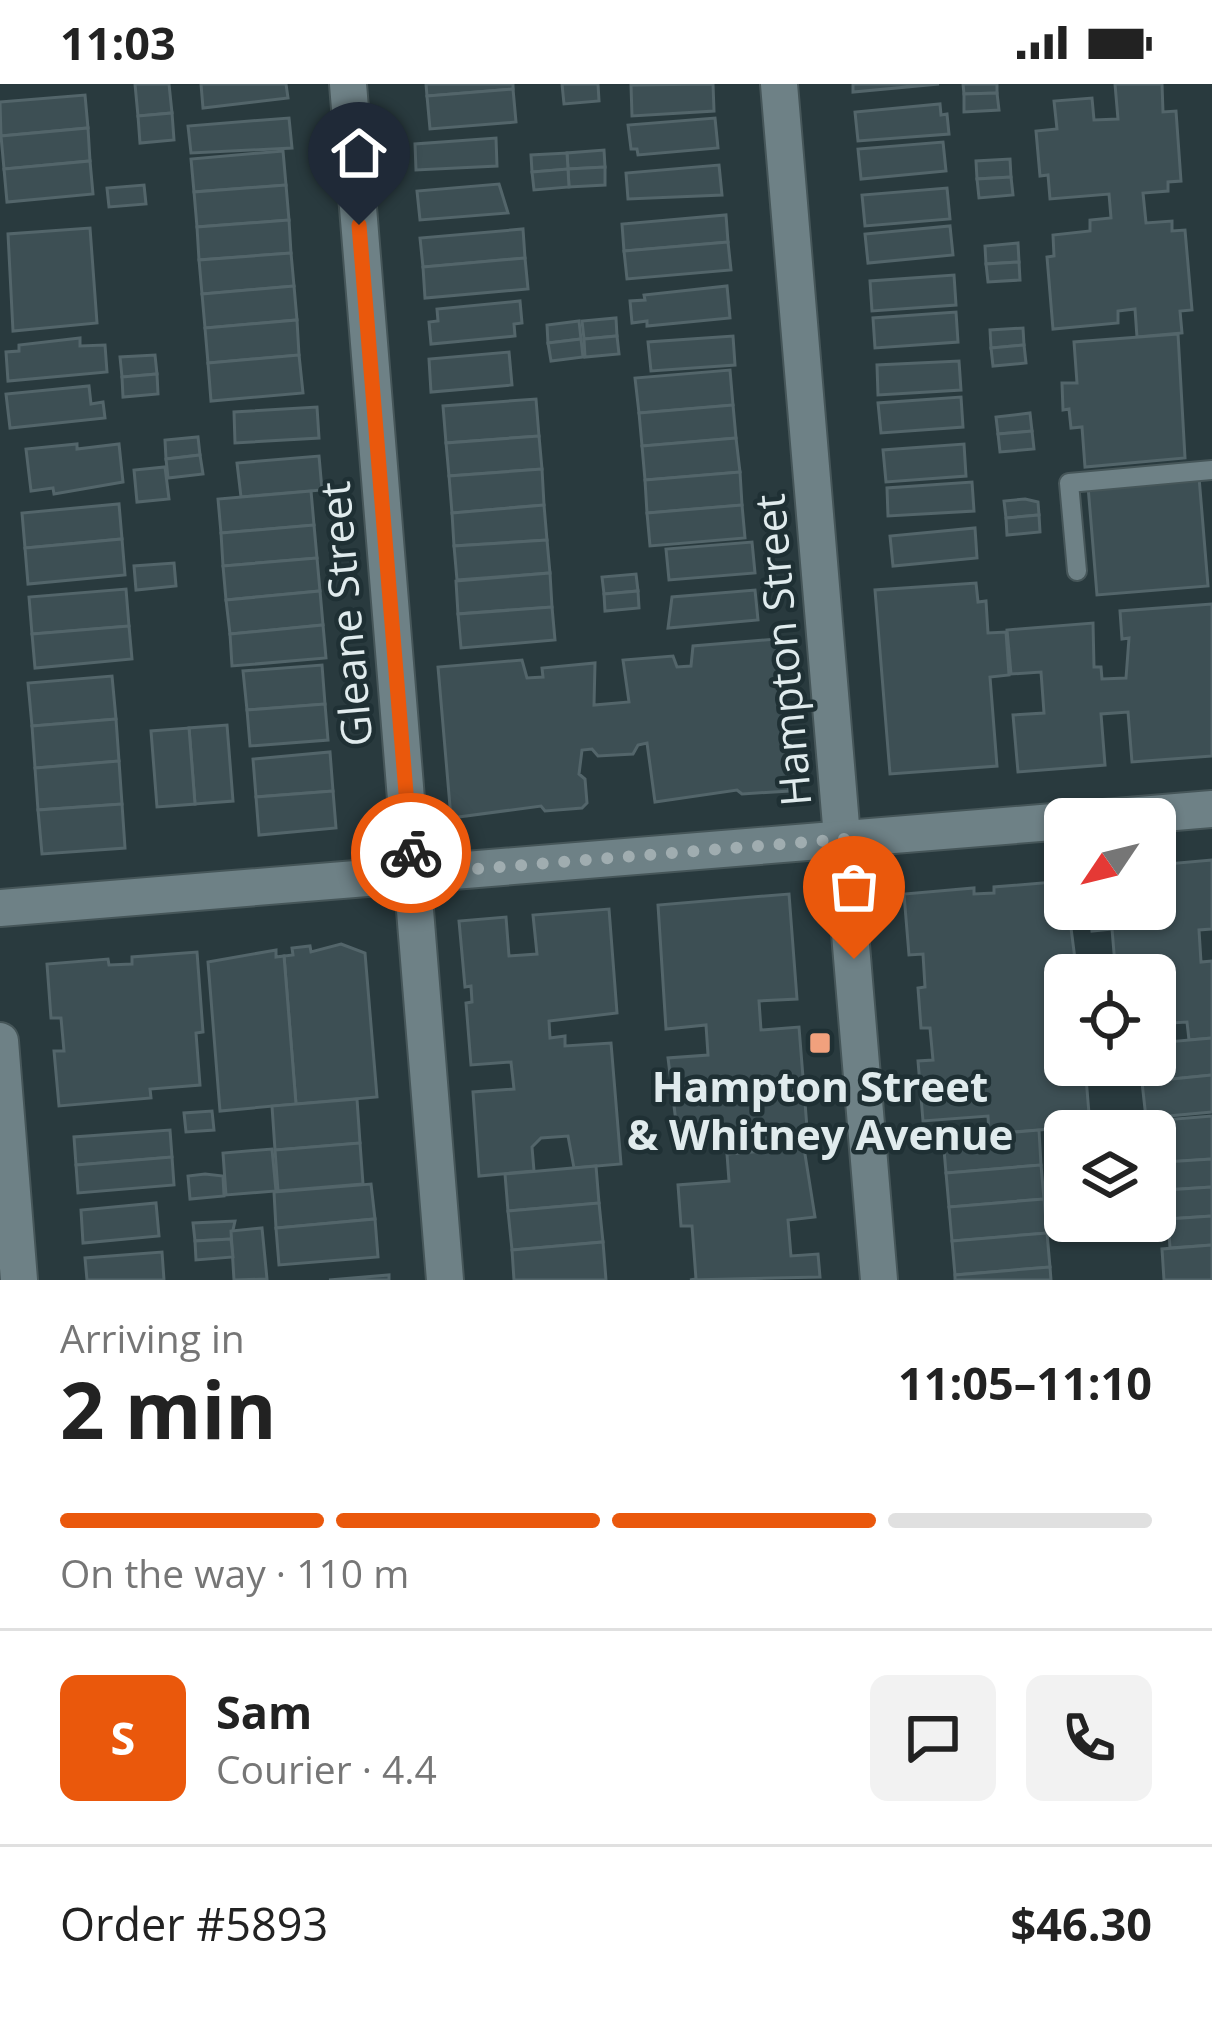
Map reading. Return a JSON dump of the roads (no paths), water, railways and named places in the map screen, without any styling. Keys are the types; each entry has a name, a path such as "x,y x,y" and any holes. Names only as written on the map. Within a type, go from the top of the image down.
{"street":[{"name":"Gleane Street","path":"348,84 445,1280"},
{"name":"Hampton Street","path":"779,84 879,1280"},
{"path":"1176,812 1212,809"},
{"path":"0,908 1044,823"},
{"path":"0,1041 19,1280"}],"lane":[{"path":"1076,571 1069,483 1212,470"}],"place":[{"name":"Hampton Street & Whitney Avenue","path":"820,1043"}]}
